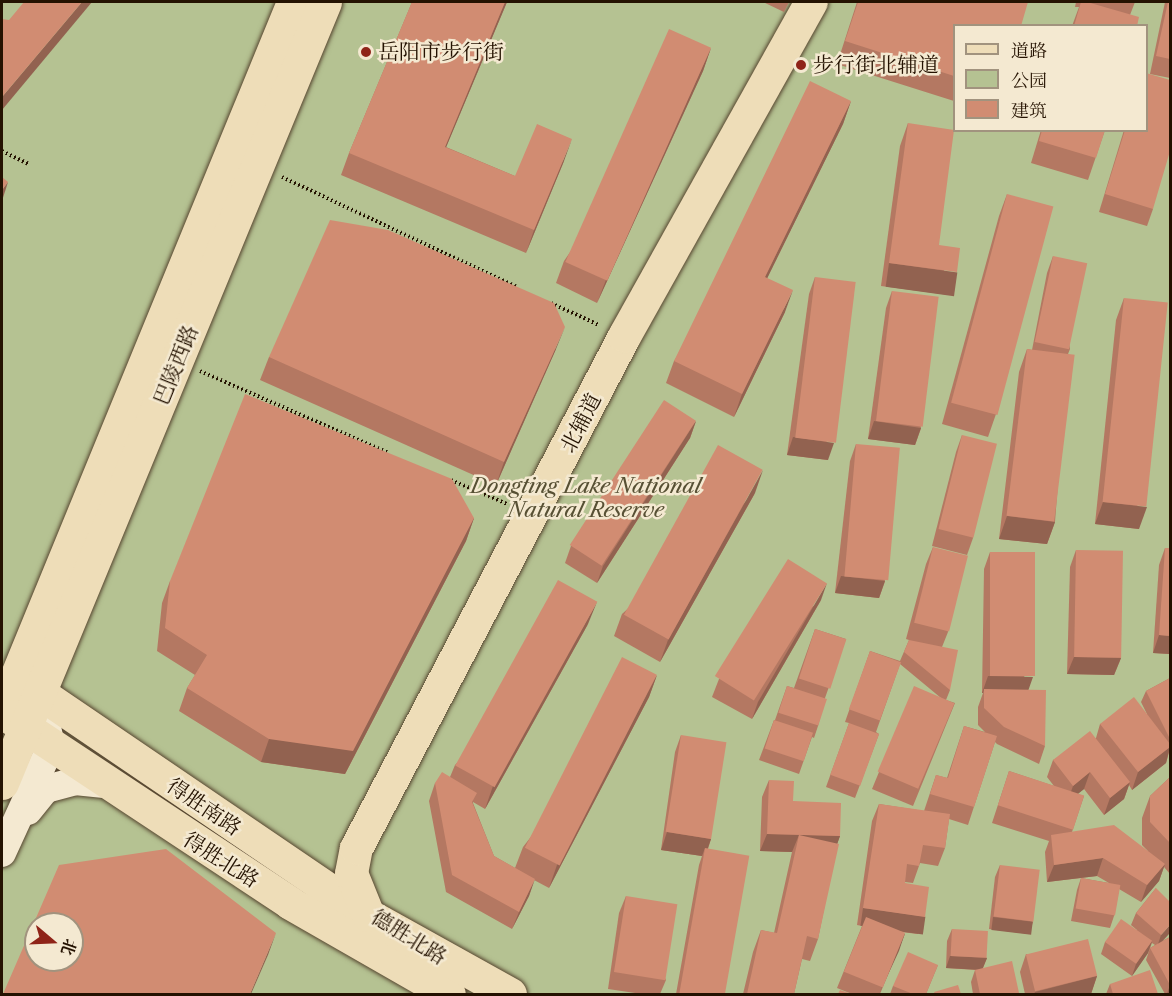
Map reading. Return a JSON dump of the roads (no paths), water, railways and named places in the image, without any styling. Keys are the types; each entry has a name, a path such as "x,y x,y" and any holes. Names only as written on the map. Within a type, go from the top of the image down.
{"main road":[{"name":"巴陵西路","path":"2,783 14,681 293,2"},
{"name":"巴陵西路","path":"14,681 178,362 325,2"},
{"name":"北辅道","path":"356,848 534,516 624,336 811,2"},
{"name":"得胜南路","path":"14,681 291,867 368,915"},
{"name":"得胜北路","path":"9,717 102,784 235,868 449,994"},
{"path":"235,868 291,867 336,862 356,848"},
{"name":"德胜北路","path":"356,848 351,873 368,915 510,994"},
{"path":"368,915 390,961"}],"street":[{"path":"7,842 51,746 14,681"},
{"path":"7,842 46,789 75,781 102,784"}],"place":[{"name":"岳阳市步行街","path":"366,52"},
{"name":"步行街北辅道","path":"801,65"}],"park label":[{"name":"Dongting Lake National Natural Reserve","path":"586,498"}]}
